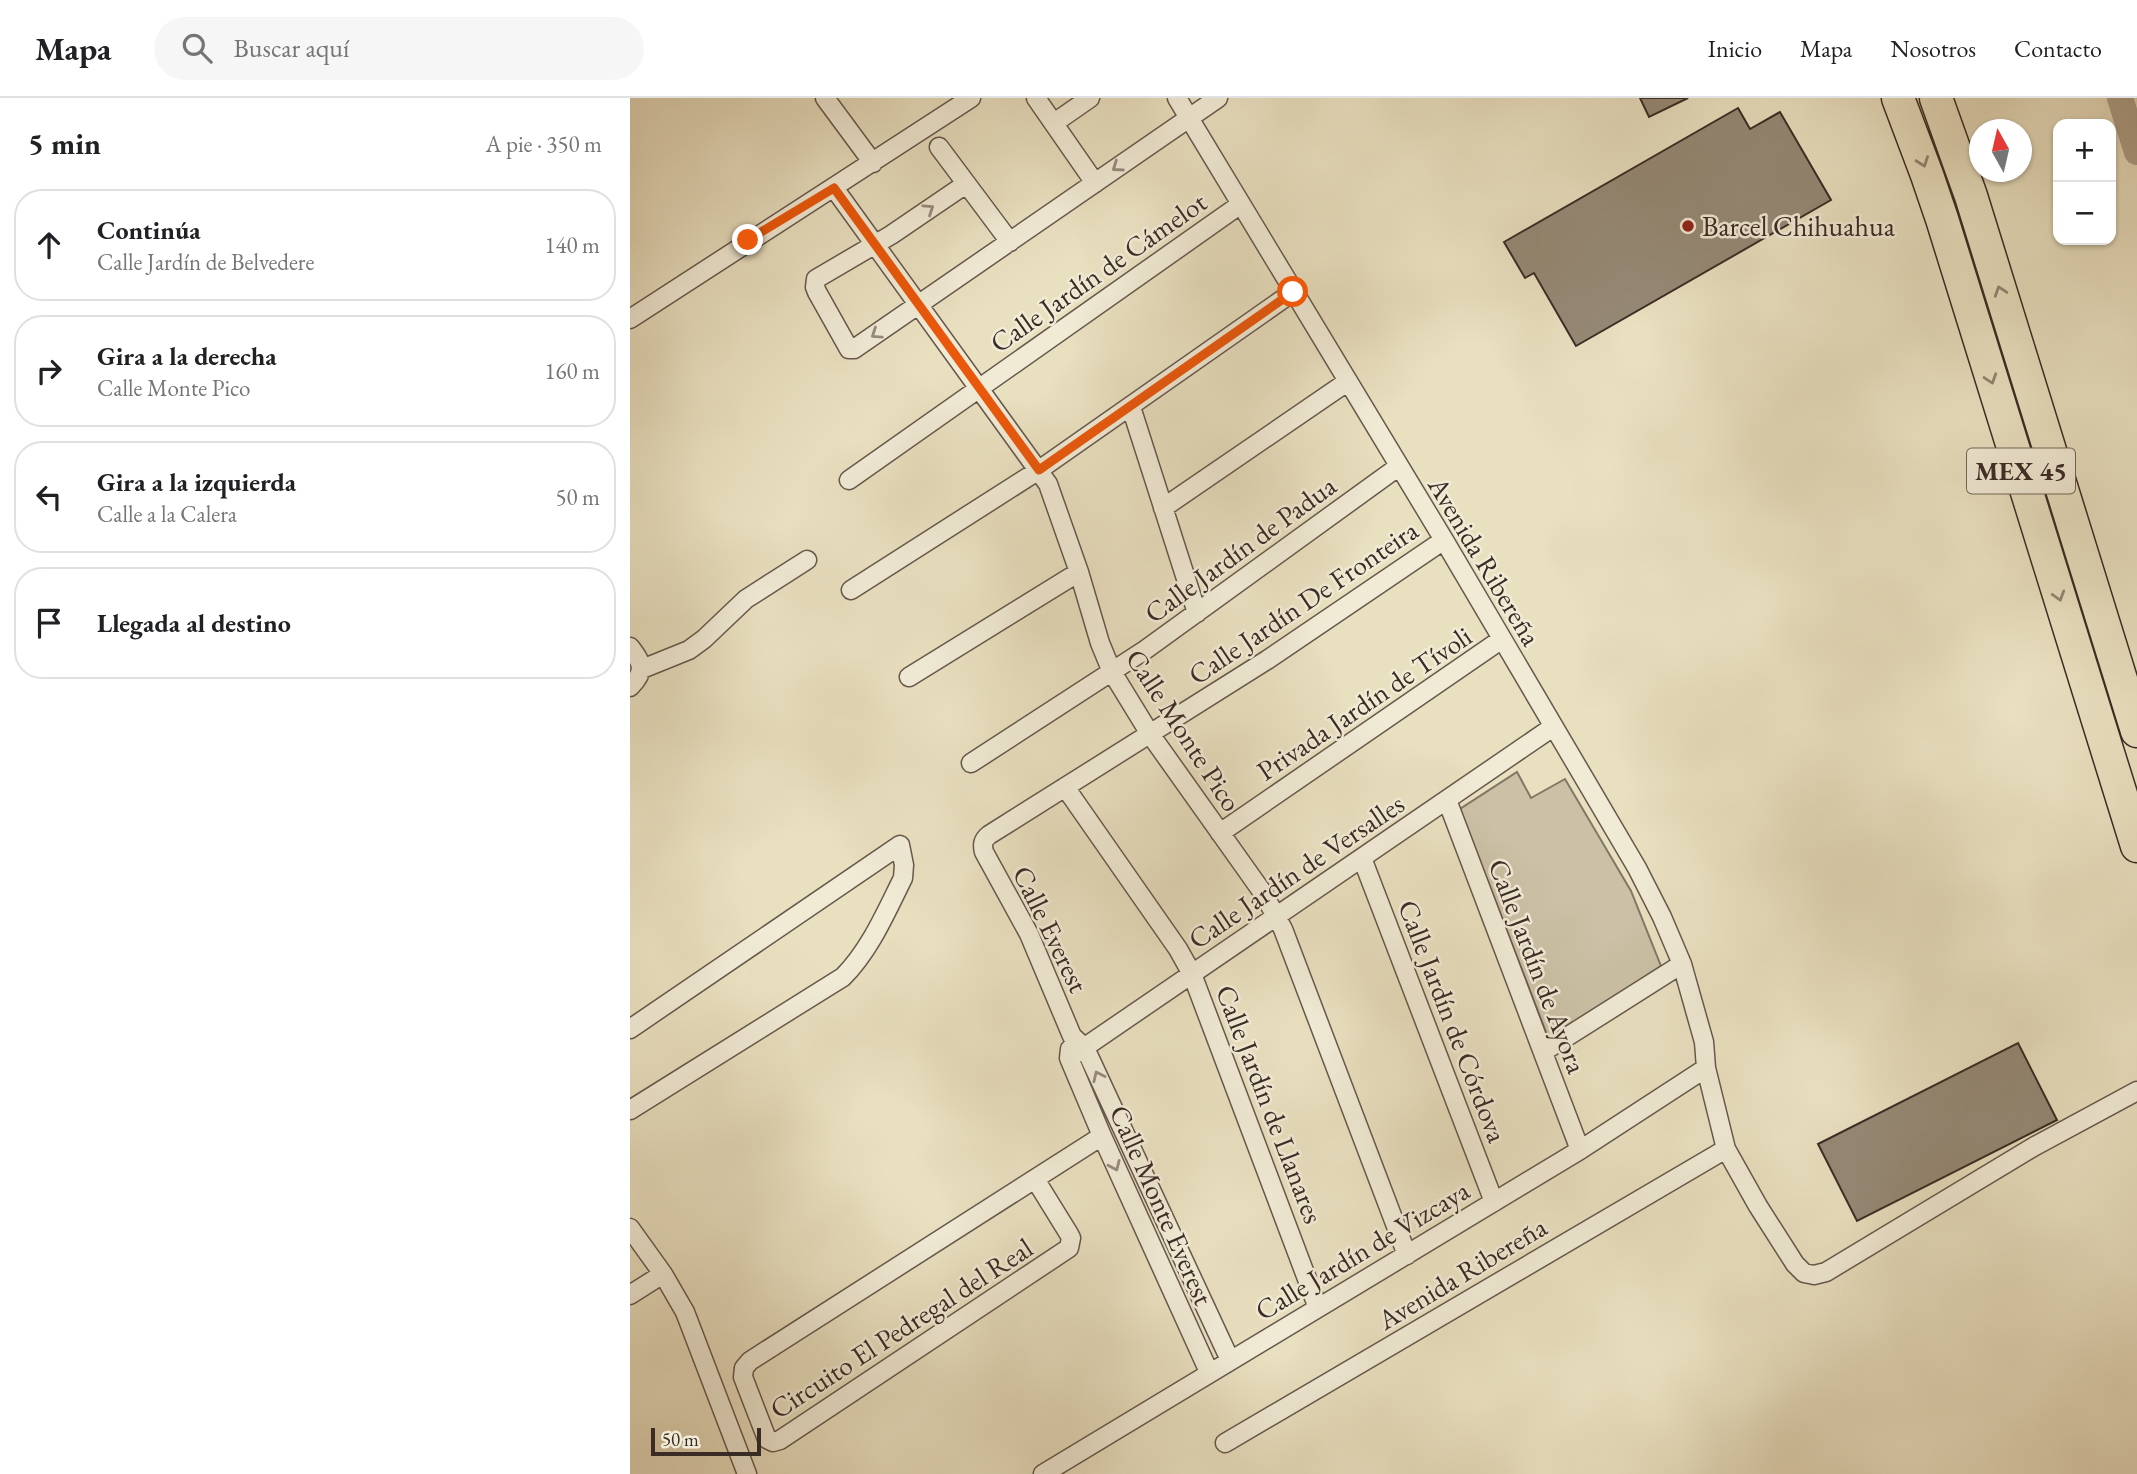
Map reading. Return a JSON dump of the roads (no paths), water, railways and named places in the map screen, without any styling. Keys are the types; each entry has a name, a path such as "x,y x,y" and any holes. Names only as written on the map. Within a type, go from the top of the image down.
{"highway":[{"name":"MEX 45","path":"1898,98 1935,197 2137,846"},
{"name":"MEX 45","path":"1936,98 1971,196 2137,731"}],"street":[{"path":"825,98 873,163"},
{"path":"630,318 971,98"},
{"path":"1036,98 1095,183"},
{"path":"1054,123 1090,98"},
{"name":"Avenida Ribereña","path":"1177,98 1444,540 1637,868 1682,964 1704,1042 1706,1068 1727,1149 1758,1206 1795,1264 1804,1273 1814,1275 1826,1272 2035,1146 2137,1091"},
{"path":"967,184 816,279 817,292 849,349 854,349 919,305 1218,98"},
{"path":"939,147 1010,242"},
{"name":"Calle Monte Pico","path":"834,188 1048,484 1112,673 1150,734 1276,916 1407,1255"},
{"name":"Calle Jardín de Cámelot","path":"849,480 1241,204"},
{"path":"851,590 1039,470 1293,292"},
{"path":"1163,508 1347,382"},
{"path":"1130,407 1197,614"},
{"name":"Calle Jardín de Padua","path":"971,764 1112,673 1197,614 1398,467"},
{"name":"Calle Jardín De Fronteira","path":"982,845 989,835 1302,637 1444,540"},
{"path":"642,669 689,650 746,599 807,560"},
{"path":"909,677 1079,572"},
{"name":"Privada Jardín de Tívoli","path":"1220,833 1502,639"},
{"path":"630,647 639,658 642,669 630,687"},
{"name":"Calle Jardín de Versalles","path":"1069,1058 1079,1042 1192,974 1553,727"},
{"name":"Calle Jardín de Llanares","path":"1065,787 1178,948 1192,974 1318,1308"},
{"name":"Calle Jardín de Ayora","path":"1447,800 1580,1150"},
{"path":"630,1029 900,845 904,865 903,878 863,954 843,977 630,1110"},
{"name":"Calle Everest","path":"982,845 1079,1042"},
{"name":"Calle Jardín de Córdova","path":"1362,858 1494,1202"},
{"path":"1543,1052 1682,964"},
{"name":"Calle Monte Everest","path":"1079,1042 1230,1360"},
{"name":"Calle Monte Everest","path":"1069,1058 1209,1372"},
{"name":"Calle Jardín de Vizcaya","path":"1043,1474 1580,1150 1706,1068"},
{"name":"Circuito El Pedregal del Real","path":"1035,1179 1071,1238 1069,1248 780,1440 773,1442 767,1438 743,1373 750,1361 1102,1136"},
{"name":"Avenida Ribereña","path":"1225,1443 1727,1149"},
{"path":"630,1228 663,1274 685,1312 747,1474"},
{"path":"630,1295 663,1274"}],"waterway":[{"path":"2120,98 2137,152"}],"place":[{"name":"Barcel Chihuahua","path":"1688,226"}]}
